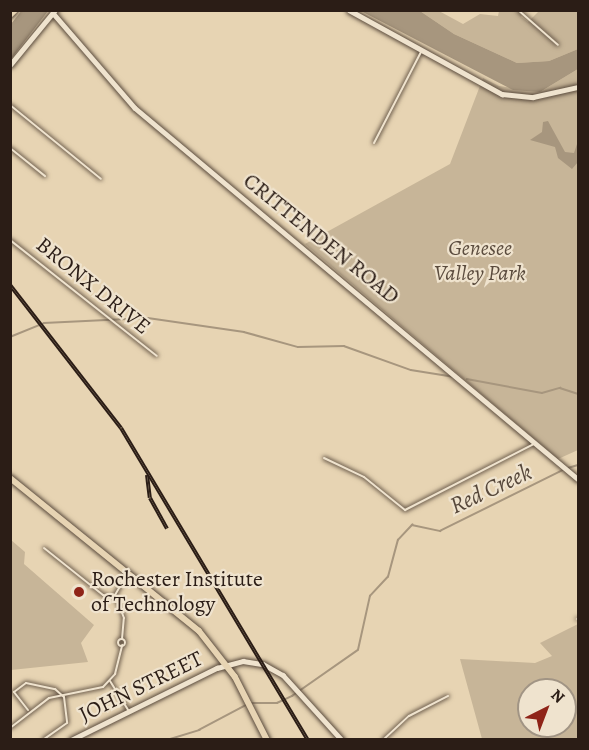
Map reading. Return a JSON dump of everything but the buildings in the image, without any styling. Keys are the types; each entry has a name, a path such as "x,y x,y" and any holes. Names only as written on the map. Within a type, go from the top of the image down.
{"main road":[{"path":"10,15 15,10"},
{"path":"10,478 191,623 226,664 250,703 267,740"}],"street":[{"path":"349,10 505,95 526,98 579,87"},
{"path":"518,10 558,45"},
{"path":"10,65 54,12"},
{"name":"CRITTENDEN ROAD","path":"54,12 138,111 579,479"},
{"path":"374,143 422,50"},
{"path":"10,105 101,179"},
{"path":"10,148 45,176"},
{"name":"BRONX DRIVE","path":"10,240 157,356"},
{"path":"324,458 364,477 405,510 536,442"},
{"path":"44,548 103,595 115,598"},
{"path":"115,598 128,572"},
{"path":"10,728 28,710 63,695 95,691 110,681 122,638 124,618 115,598"},
{"path":"226,664 263,664 294,687 342,740"},
{"name":"JOHN STREET","path":"71,740 226,664"},
{"path":"110,681 129,711"},
{"path":"28,710 14,692 26,683 63,695"},
{"path":"43,740 67,723 63,695"},
{"path":"383,740 409,716 448,696"}],"green space":[{"path":"420,11 439,11 463,24 480,14 498,16 499,11 523,11 521,17 528,22 539,11 578,12 578,49 549,61 517,63 454,34"},
{"name":"Genesee Valley Park","path":"578,69 578,450 558,459 305,244 450,164 483,78 499,86 540,92"},
{"path":"11,540 25,552 24,564 94,625 81,643 88,662 11,670"},
{"path":"578,624 578,739 482,739 460,659 535,663 552,656 540,643"}],"shaded area":[{"path":"22,10 48,11 11,59 11,24"},
{"path":"361,11 420,11 454,34 517,63 549,61 578,49 578,69 540,92 513,90"},
{"path":"548,121 565,152 574,153 578,141 578,162 572,169 558,158 555,147 530,140 542,132 543,122"}],"waterway":[{"name":"Red Creek","path":"10,337 44,323 148,318 244,332 298,347 344,346 411,370 454,377"},
{"name":"Red Creek","path":"467,379 542,393 560,388 578,394"},
{"name":"Red Creek","path":"568,468 578,465"},
{"name":"Red Creek","path":"250,703 277,703 292,696 358,650 370,596 388,577 398,540 412,525 440,531 563,470"},
{"name":"Red Creek","path":"167,740 199,730 246,705"}],"railway":[{"path":"10,285 121,428 308,740"},
{"path":"147,475 150,498 167,529"}],"place":[{"name":"Rochester Institute of Technology","path":"79,592"}]}
